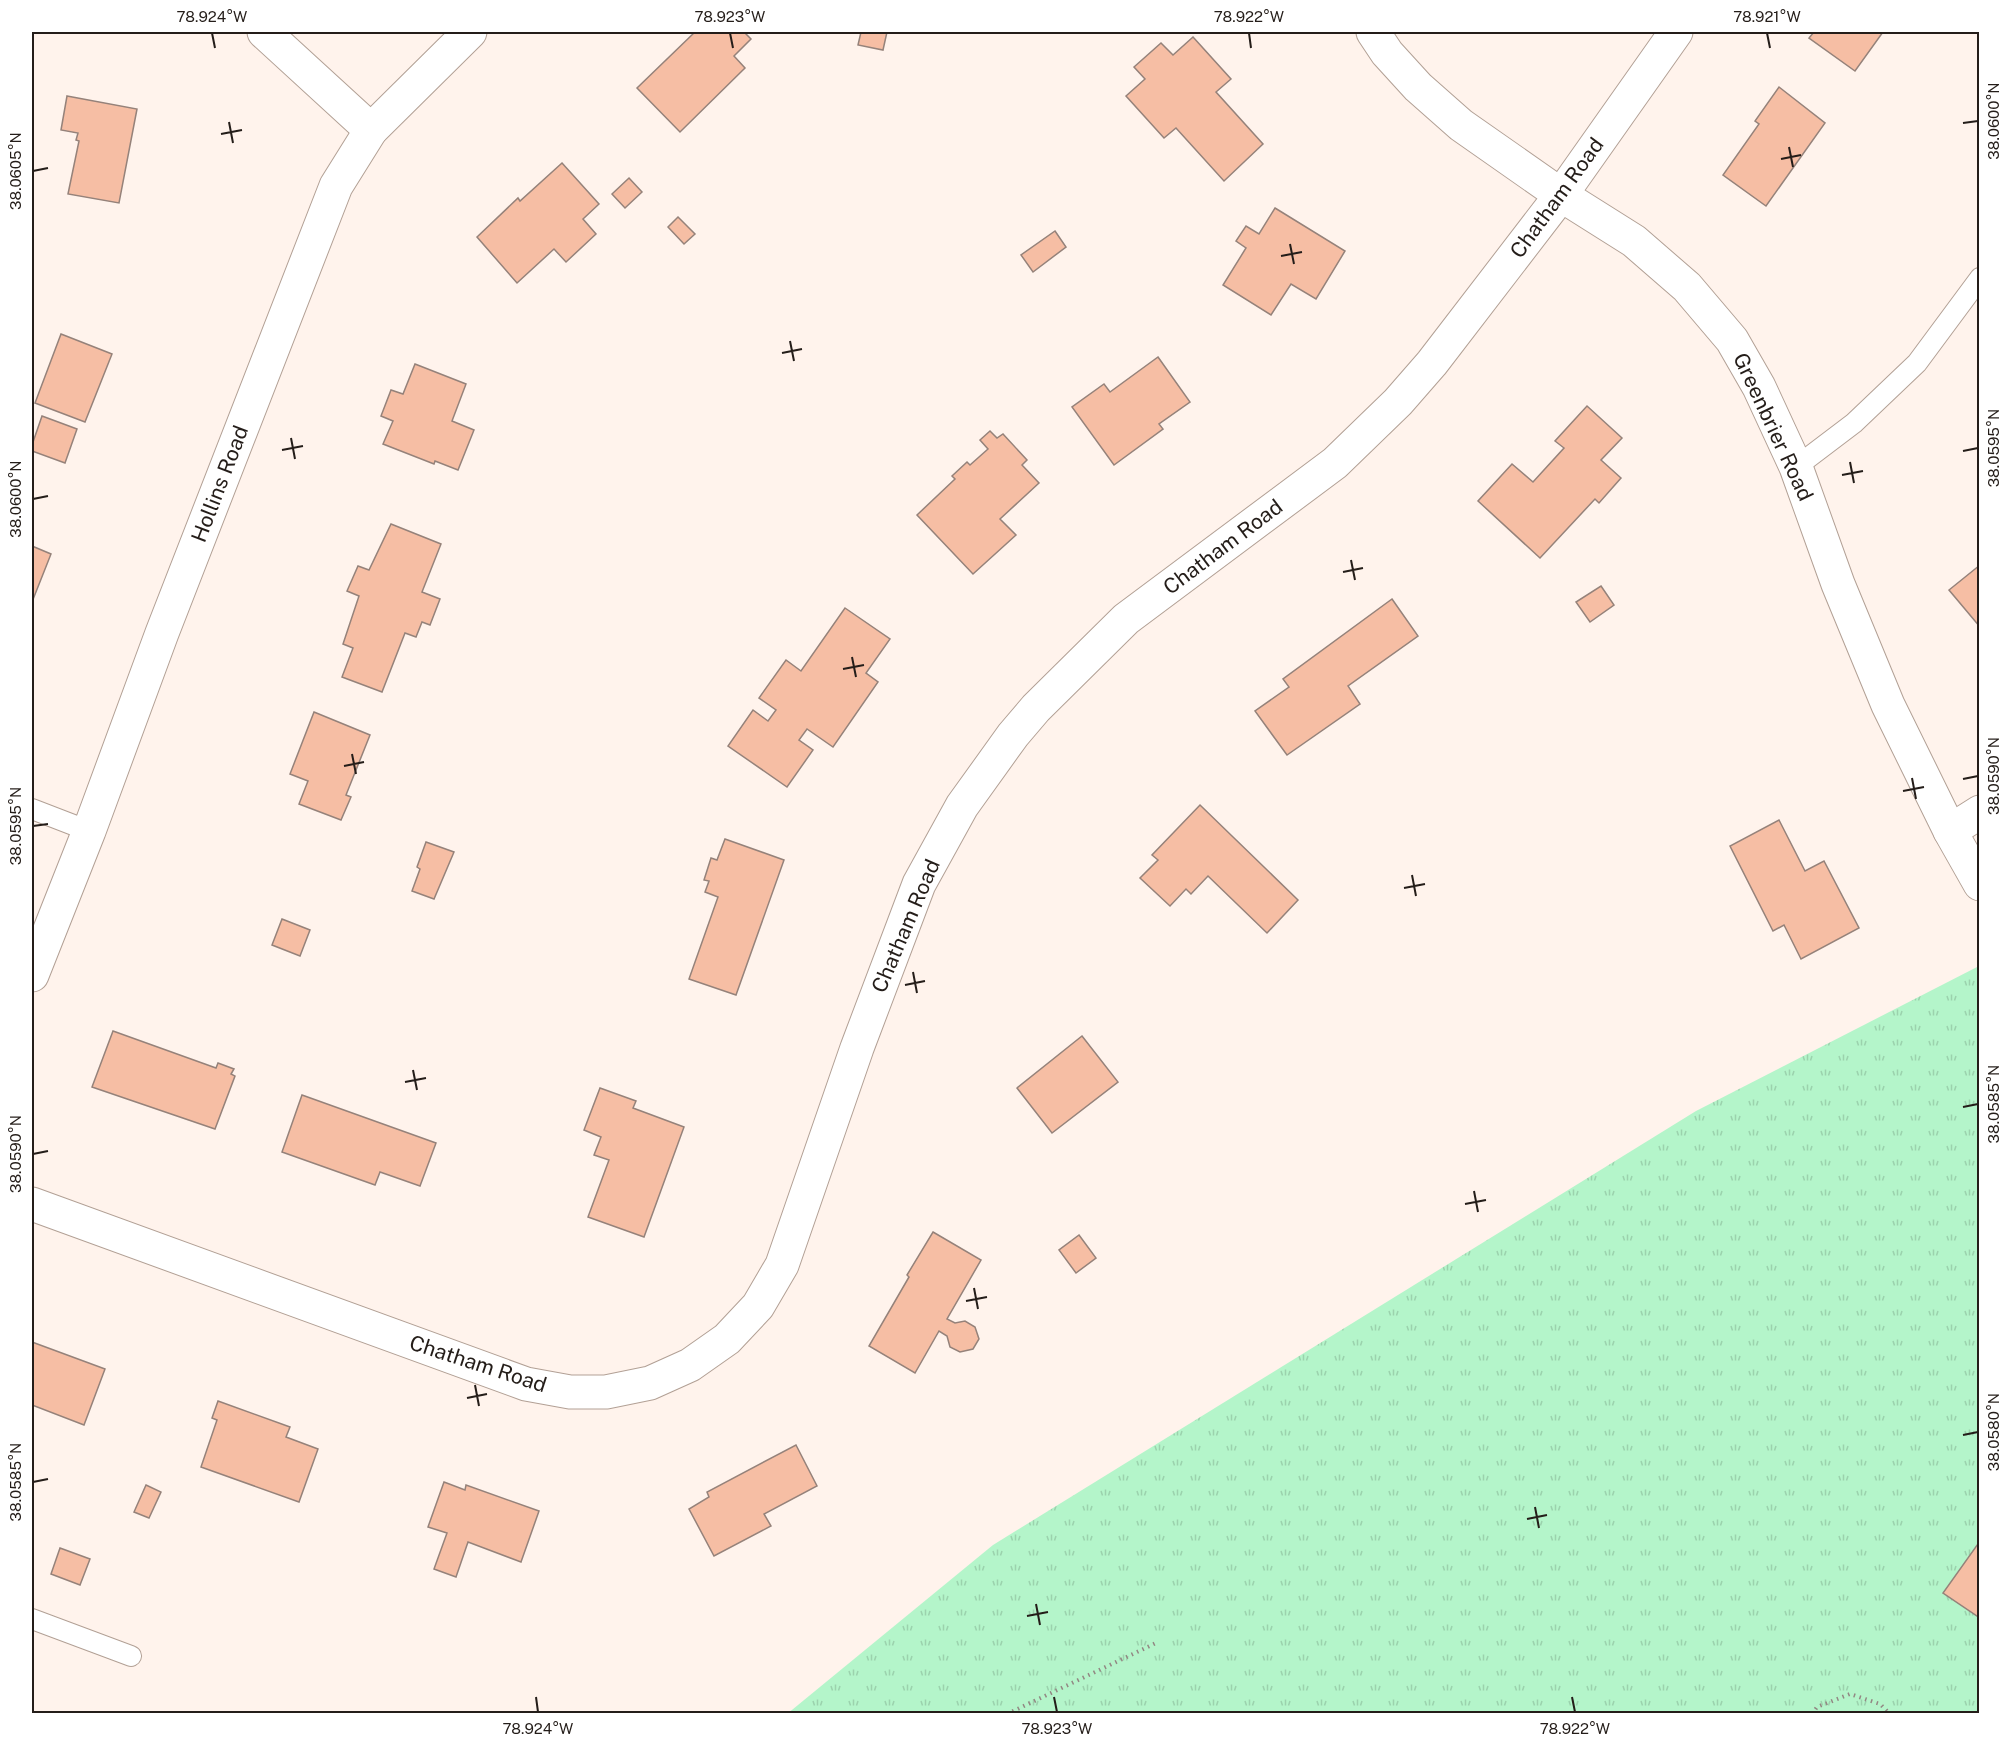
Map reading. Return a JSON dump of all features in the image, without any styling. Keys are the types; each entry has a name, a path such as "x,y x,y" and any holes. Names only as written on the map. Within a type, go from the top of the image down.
{"street":[{"path":"264,32 371,130"},
{"name":"Hollins Road","path":"32,975 89,831 166,622 336,186 371,130 470,32"},
{"name":"Greenbrier Road","path":"1373,32 1387,53 1418,87 1461,125 1561,195 1634,241 1687,287 1732,340 1759,387 1796,467 1838,584 1888,705 1950,831 1980,884"},
{"name":"Chatham Road","path":"32,1204 526,1384 570,1392 606,1392 650,1383 690,1365 727,1339 758,1306 782,1265 857,1048 920,884 962,807 1013,735 1036,708 1126,619 1335,463 1398,402 1432,363 1561,195 1676,32"},
{"path":"1950,831 1980,812"}],"lane":[{"path":"1796,467 1854,423 1917,363 1980,278"},
{"path":"32,809 89,831"},
{"path":"32,1619 131,1656"}],"path":[{"path":"1007,1713 1156,1642"},
{"path":"1812,1713 1816,1707 1850,1694 1880,1704 1890,1713"}],"green space":[{"path":"1979,966 1979,1713 787,1714 993,1545 1696,1111"}],"building":[{"path":"695,32 744,32 751,39 734,56 745,68 680,132 637,88"},
{"path":"861,32 887,32 883,50 858,45"},
{"path":"1814,32 1883,32 1855,71 1809,38"},
{"path":"1193,37 1231,79 1216,92 1263,144 1224,181 1176,128 1164,138 1126,96 1145,79 1134,67 1161,43 1173,55"},
{"path":"1779,87 1825,123 1766,206 1723,175 1759,124 1755,121"},
{"path":"67,96 137,109 119,203 68,194 79,141 76,140 78,133 61,130"},
{"path":"562,163 599,204 583,219 596,234 566,262 554,249 517,283 477,237 518,198 520,201"},
{"path":"629,178 642,192 625,208 612,194"},
{"path":"1275,208 1345,251 1316,299 1291,284 1271,315 1223,285 1246,248 1236,241 1246,226 1259,234"},
{"path":"678,217 695,234 684,244 668,227"},
{"path":"1055,231 1066,247 1033,272 1021,255"},
{"path":"61,334 112,354 85,422 35,403"},
{"path":"1158,357 1190,402 1159,424 1163,429 1114,465 1072,407 1104,384 1110,392"},
{"path":"415,364 466,384 452,421 474,430 458,470 435,461 434,464 383,444 393,421 381,416 391,390 403,394"},
{"path":"1587,406 1622,438 1601,460 1621,478 1599,503 1595,499 1540,558 1478,501 1512,464 1533,482 1564,448 1555,441"},
{"path":"42,416 77,429 65,463 32,451"},
{"path":"990,431 997,438 1003,434 1027,460 1022,465 1039,483 1000,519 1016,535 973,574 917,515 955,479 952,476 967,462 970,465 988,449 980,440"},
{"path":"391,524 441,544 422,592 440,599 430,625 422,622 416,637 405,633 382,692 342,677 353,648 343,644 359,596 347,591 358,566 369,570"},
{"path":"32,546 51,554 32,602"},
{"path":"1980,565 1980,627 1949,590"},
{"path":"1601,586 1614,605 1590,622 1576,602"},
{"path":"1392,599 1418,636 1348,686 1360,704 1287,755 1255,711 1289,687 1283,679"},
{"path":"845,608 890,639 866,673 878,682 833,747 807,729 799,740 813,750 787,787 728,746 753,710 768,721 776,710 759,698 786,660 801,671"},
{"path":"314,712 370,735 346,795 351,797 341,820 299,804 308,781 290,774"},
{"path":"1200,805 1298,900 1267,933 1208,876 1191,894 1186,889 1170,906 1140,878 1158,860 1152,855"},
{"path":"1779,820 1805,871 1824,861 1859,928 1801,959 1784,925 1773,931 1730,846"},
{"path":"725,839 784,860 736,995 689,979 718,897 705,892 709,881 704,880 711,858 717,860"},
{"path":"426,842 454,852 434,899 412,891"},
{"path":"282,919 310,930 300,956 272,945"},
{"path":"113,1031 216,1068 218,1063 234,1069 231,1074 235,1076 215,1129 92,1087"},
{"path":"1082,1036 1118,1082 1052,1133 1017,1088"},
{"path":"600,1088 636,1101 633,1108 684,1127 644,1237 588,1217 609,1160 594,1155 601,1137 584,1130"},
{"path":"302,1095 436,1143 420,1186 380,1172 375,1185 282,1152"},
{"path":"933,1232 981,1260 947,1319 955,1323 965,1321 975,1327 979,1339 973,1349 960,1352 950,1347 947,1336 939,1331 915,1373 869,1346"},
{"path":"1079,1235 1096,1258 1076,1273 1059,1250"},
{"path":"32,1342 105,1369 84,1425 32,1405"},
{"path":"218,1401 290,1427 286,1437 318,1449 299,1502 201,1467 217,1420 212,1418"},
{"path":"796,1445 817,1486 764,1514 771,1526 714,1556 689,1509 709,1497 707,1492"},
{"path":"444,1482 465,1490 466,1485 539,1511 521,1562 468,1542 456,1577 434,1569 447,1533 428,1527"},
{"path":"146,1485 161,1492 149,1518 134,1512"},
{"path":"1980,1541 1980,1618 1943,1593"},
{"path":"60,1548 90,1559 80,1585 51,1574"}]}
